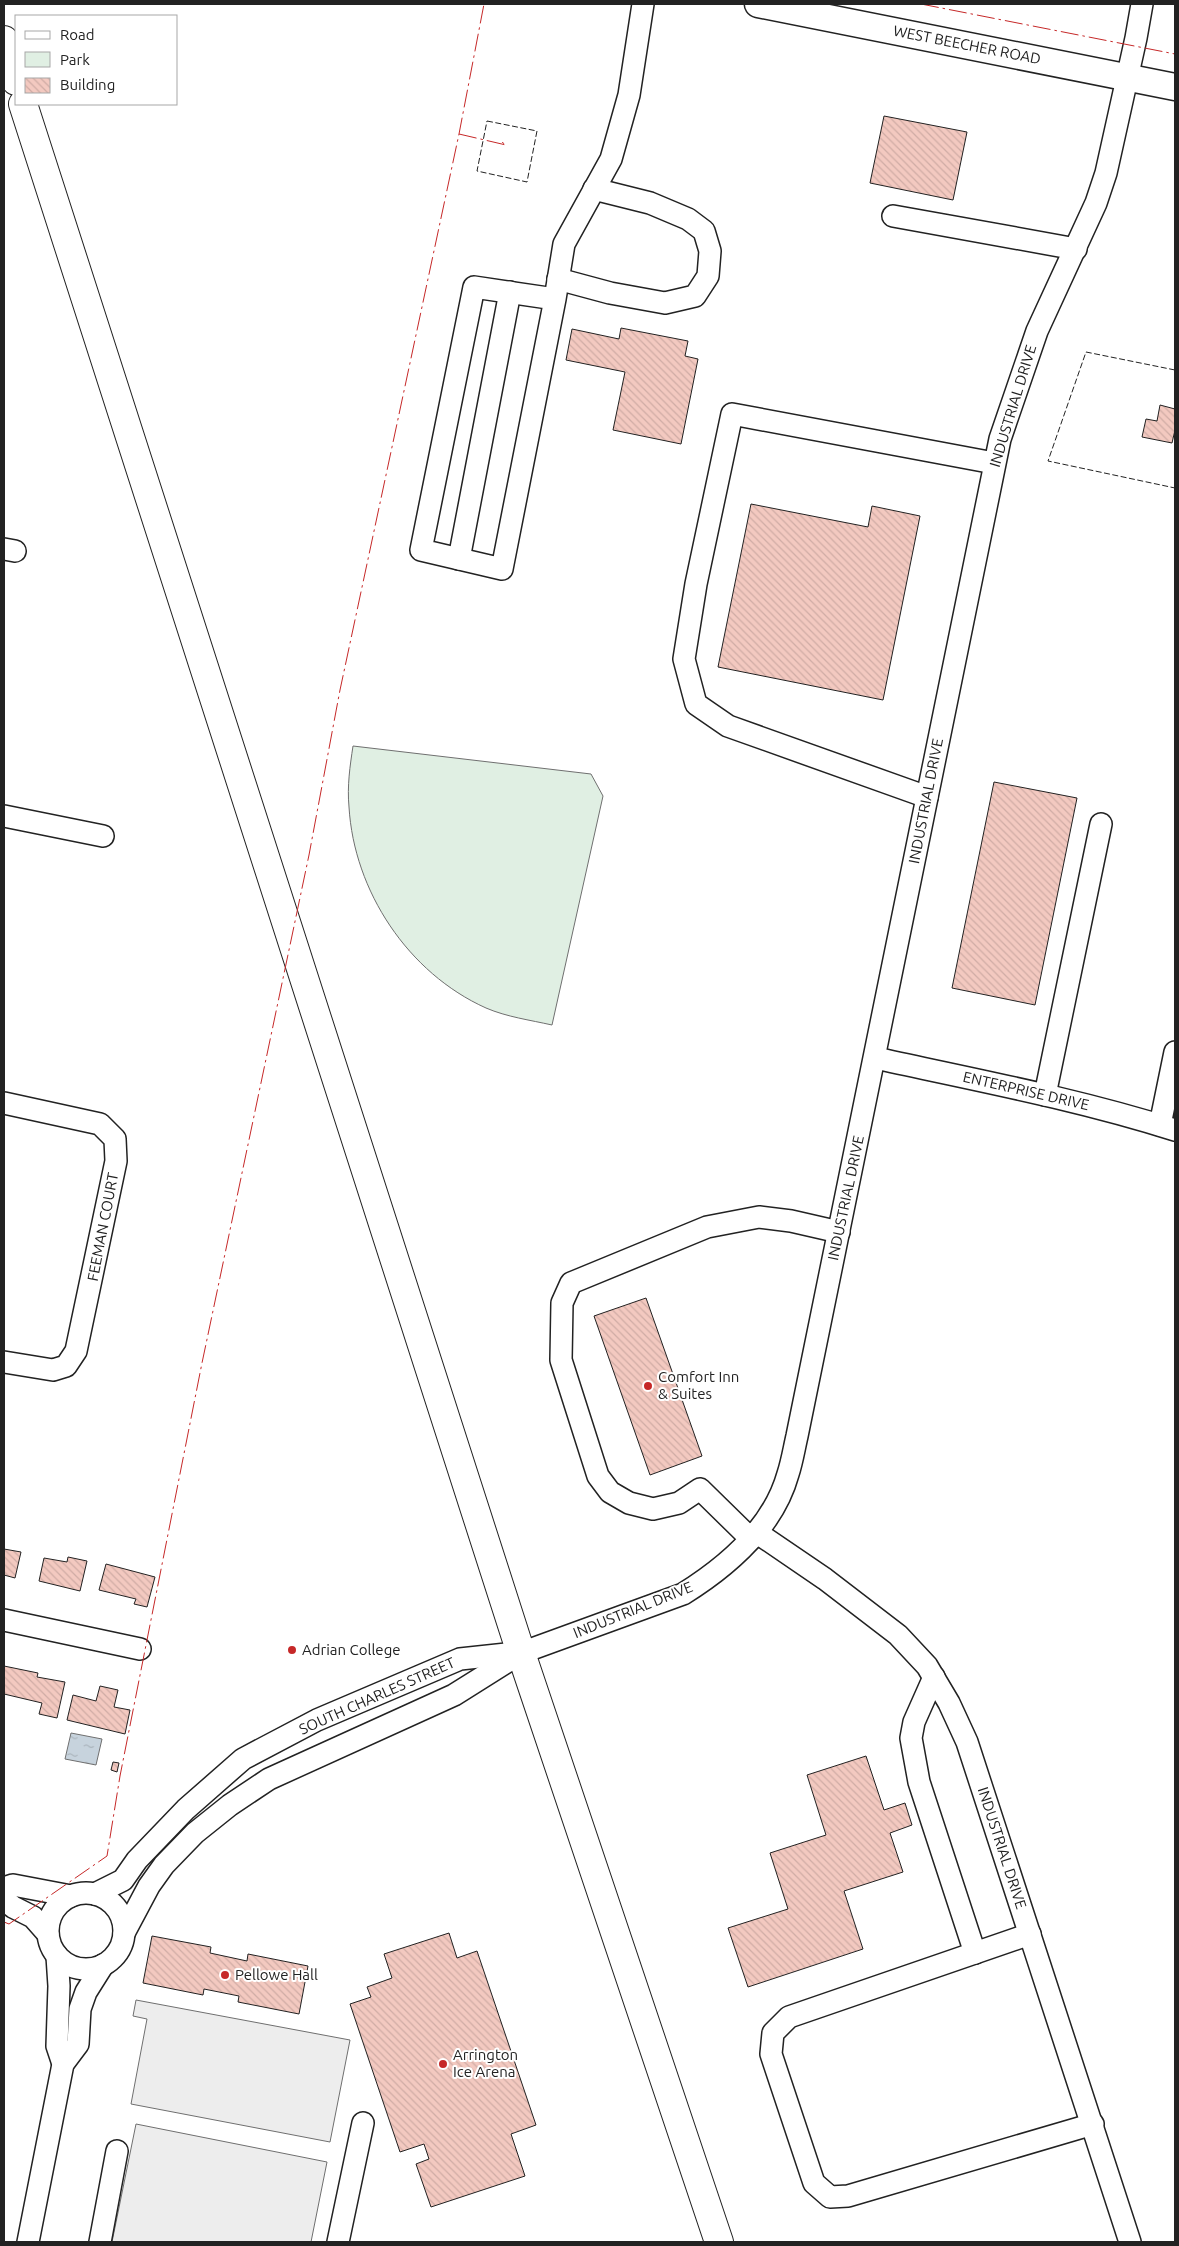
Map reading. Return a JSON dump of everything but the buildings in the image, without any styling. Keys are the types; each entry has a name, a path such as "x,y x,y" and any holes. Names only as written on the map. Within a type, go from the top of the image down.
{"highway":[{"path":"4,40 15,78"},
{"path":"23,105 521,1653 719,2242"}],"main road":[{"name":"WEST BEECHER ROAD","path":"758,4 1175,87"}],"street":[{"path":"594,189 650,203 688,219 704,231 710,250 708,276 695,296 665,303 610,293 557,289 510,292 474,287 421,550 502,569 557,289 564,244 594,189 611,159 629,95 643,4"},
{"name":"INDUSTRIAL DRIVE","path":"521,1653 683,1594 706,1579 738,1555 774,1506 788,1476 875,1058 994,463 1000,439 1037,331 1076,249 1096,203 1106,173 1142,4"},
{"path":"893,216 1076,249"},
{"path":"459,559 510,292"},
{"path":"927,797 728,726 696,704 684,659 710,512 732,414 994,463"},
{"path":"4,816 103,836"},
{"path":"1045,1095 1101,824"},
{"path":"1168,1127 1175,1052"},
{"name":"ENTERPRISE DRIVE","path":"875,1058 1045,1095 1168,1127"},
{"name":"FEEMAN COURT","path":"4,1103 100,1124 115,1139 116,1161 76,1351 66,1366 52,1370 4,1362"},
{"path":"753,1536 700,1489 679,1503 653,1509 629,1503 610,1492 598,1476 561,1360 562,1303 571,1283 707,1227 759,1217 791,1221 839,1232"},
{"name":"INDUSTRIAL DRIVE","path":"753,1536 825,1579 898,1635 927,1666 949,1703 967,1742 1130,2242"},
{"path":"4,1620 140,1649"},
{"name":"SOUTH CHARLES STREET","path":"95,1894 123,1880 137,1860 186,1809 243,1759 317,1720 460,1659 521,1653"},
{"name":"SOUTH CHARLES STREET","path":"124,1933 149,1886 164,1865 195,1833 230,1805 269,1779 454,1695 521,1653"},
{"path":"934,1677 914,1722 911,1738 919,1782 975,1953"},
{"path":"4,1888 14,1885 71,1896"},
{"path":"28,2242 63,2064 78,2044 80,2009 86,1992 103,1965 117,1952 124,1933 122,1920 117,1909 107,1899 95,1894 82,1893 60,1902 48,1922 50,1946 57,1956 77,1968 103,1965"},
{"path":"4,1899 13,1907 33,1918 48,1934"},
{"path":"1030,1934 789,2016 773,2033 771,2054 814,2183 830,2197 848,2196 1093,2124"},
{"path":"57,1956 60,1986 57,2046 63,2064"},
{"path":"338,2242 362,2123"},
{"path":"100,2242 117,2151"}],"green space":[{"path":"353,746 591,774 603,796 552,1025 494,1011 458,993 432,974 390,926 374,898 362,869 353,838 348,791"}],"shaded area":[{"path":"136,2000 350,2040 330,2142 131,2104 147,2019 133,2016"},
{"path":"136,2124 327,2162 311,2242 112,2242"}],"water":[{"path":"71,1733 102,1739 96,1765 65,1759"}],"fence":[{"path":"487,121 537,131 527,182 477,171 487,121"},
{"path":"1175,370 1086,352 1048,461 1175,488"}],"power":[{"path":"4,1922 9,1924 107,1856 120,1776 202,1363 309,855 340,690 459,134 484,4"},
{"path":"921,4 1175,54"},
{"path":"459,134 506,145 499,140"}],"place":[{"name":"Comfort Inn & Suites","path":"648,1386"},
{"name":"Adrian College","path":"292,1650"},
{"name":"Pellowe Hall","path":"225,1975"},
{"name":"Arrington Ice Arena","path":"443,2064"}]}
